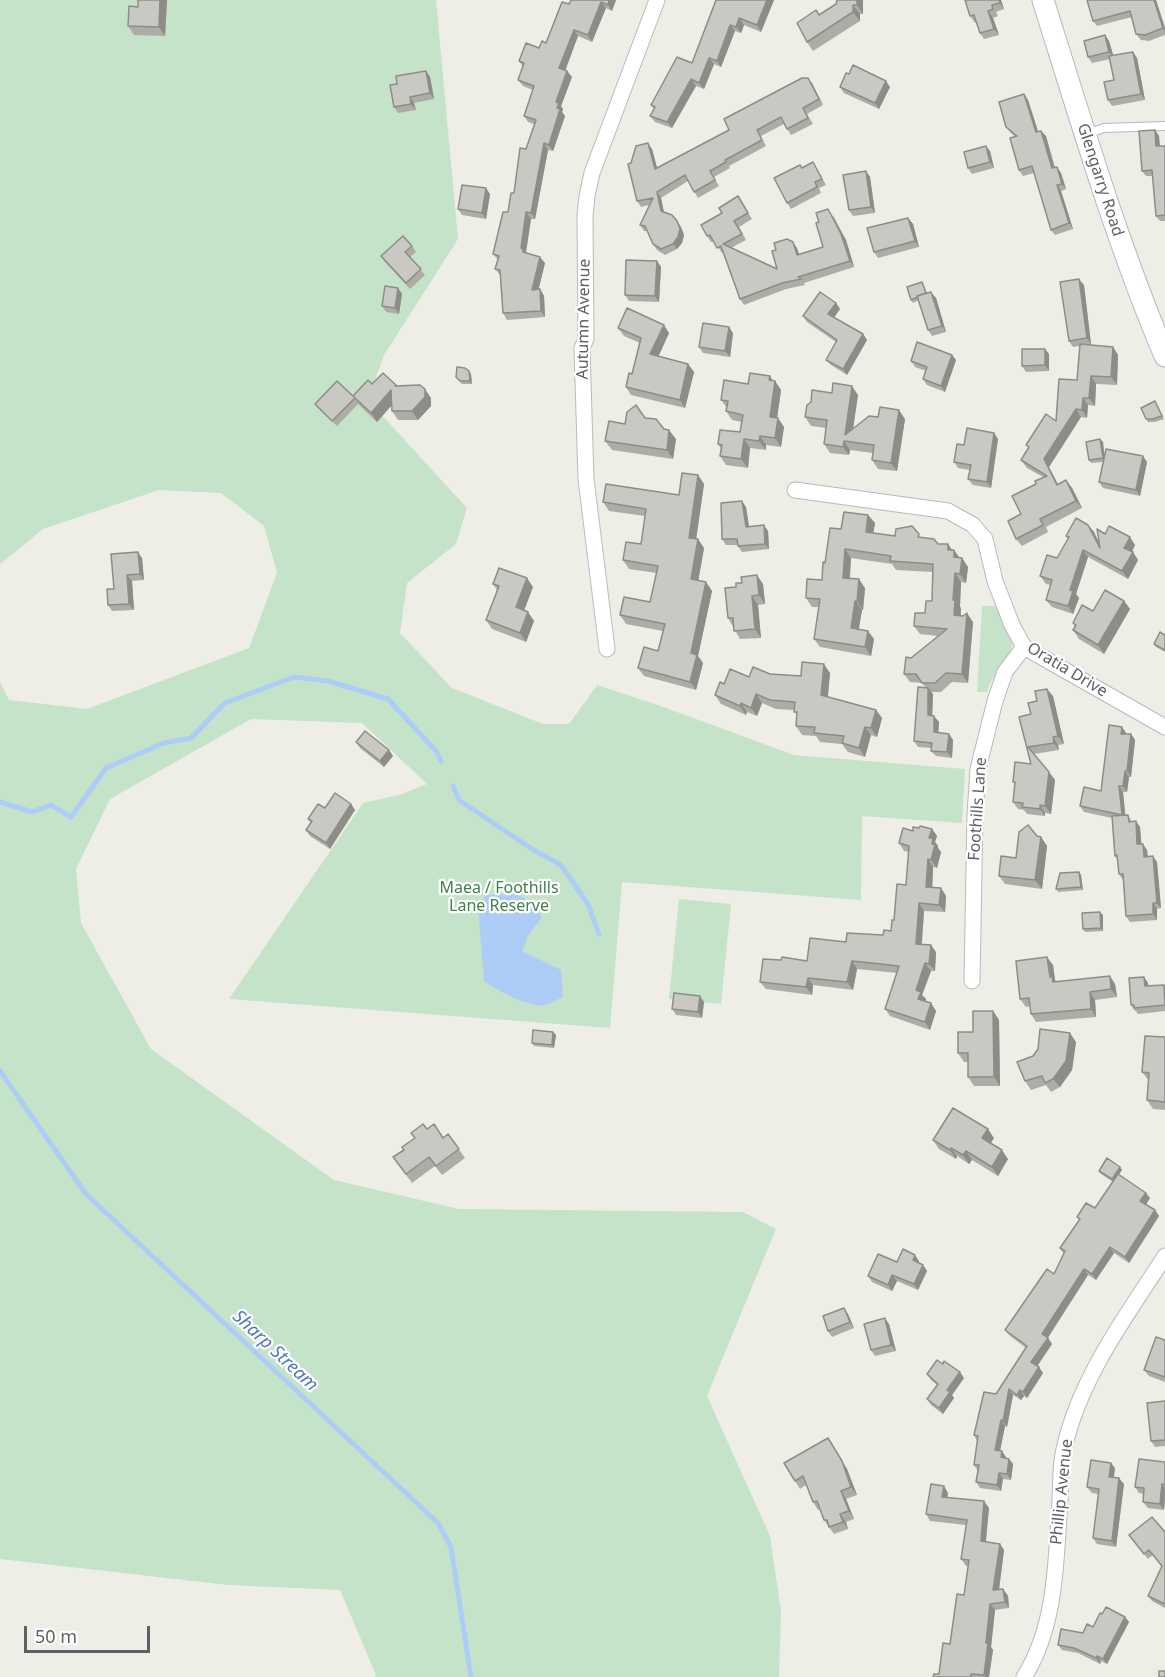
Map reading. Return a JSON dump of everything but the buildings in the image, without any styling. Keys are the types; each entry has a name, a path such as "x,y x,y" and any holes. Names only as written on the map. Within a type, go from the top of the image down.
{"main road":[{"name":"Glengarry Road","path":"1043,0 1135,285 1165,356"}],"street":[{"name":"Autumn Avenue","path":"607,649 589,510 585,456 582,348 586,339 585,216 592,173 657,0"},
{"name":"Oratia Drive","path":"795,490 948,511 973,525 985,539 995,581 1012,625 1024,647 1165,728"},
{"name":"Foothills Lane","path":"972,981 978,769 994,701 1005,672 1024,647"},
{"name":"Phillip Avenue","path":"1024,1677 1031,1666 1045,1630 1052,1598 1063,1452 1073,1413 1102,1353 1165,1256"}],"lane":[{"path":"1085,134 1104,128 1165,126"}],"green space":[{"name":"Maea / Foothills Lane Reserve","path":"0,0 436,0 458,239 384,355 368,400 467,508 456,544 407,583 400,633 452,688 543,724 569,724 597,685 794,755 965,769 962,823 862,816 861,900 622,882 610,1028 229,999 363,803 399,795 427,784 362,723 251,719 110,799 76,869 81,923 151,1049 334,1180 459,1209 743,1212 776,1229 707,1396 770,1536 781,1611 779,1677 375,1677 340,1590 228,1585 0,1559 0,682 9,700 87,709 249,648 277,573 264,526 221,493 159,490 43,529 0,564"},
{"path":"982,606 996,606 1009,632 1012,647 987,692 977,692"},
{"path":"679,899 731,904 721,1004 669,999"}],"water":[{"path":"516,894 529,901 542,917 528,936 522,951 561,970 563,997 546,1005 523,1002 484,981 478,905 487,895"}],"waterway":[{"path":"0,802 32,812 51,805 71,817 106,768 164,743 191,738 225,703 294,677 328,681 388,699 436,751 441,761"},
{"path":"453,786 459,800 532,849 561,865 588,904 599,934"},
{"name":"Sharp Stream","path":"0,1071 86,1194 438,1523 451,1547 471,1677"}]}
